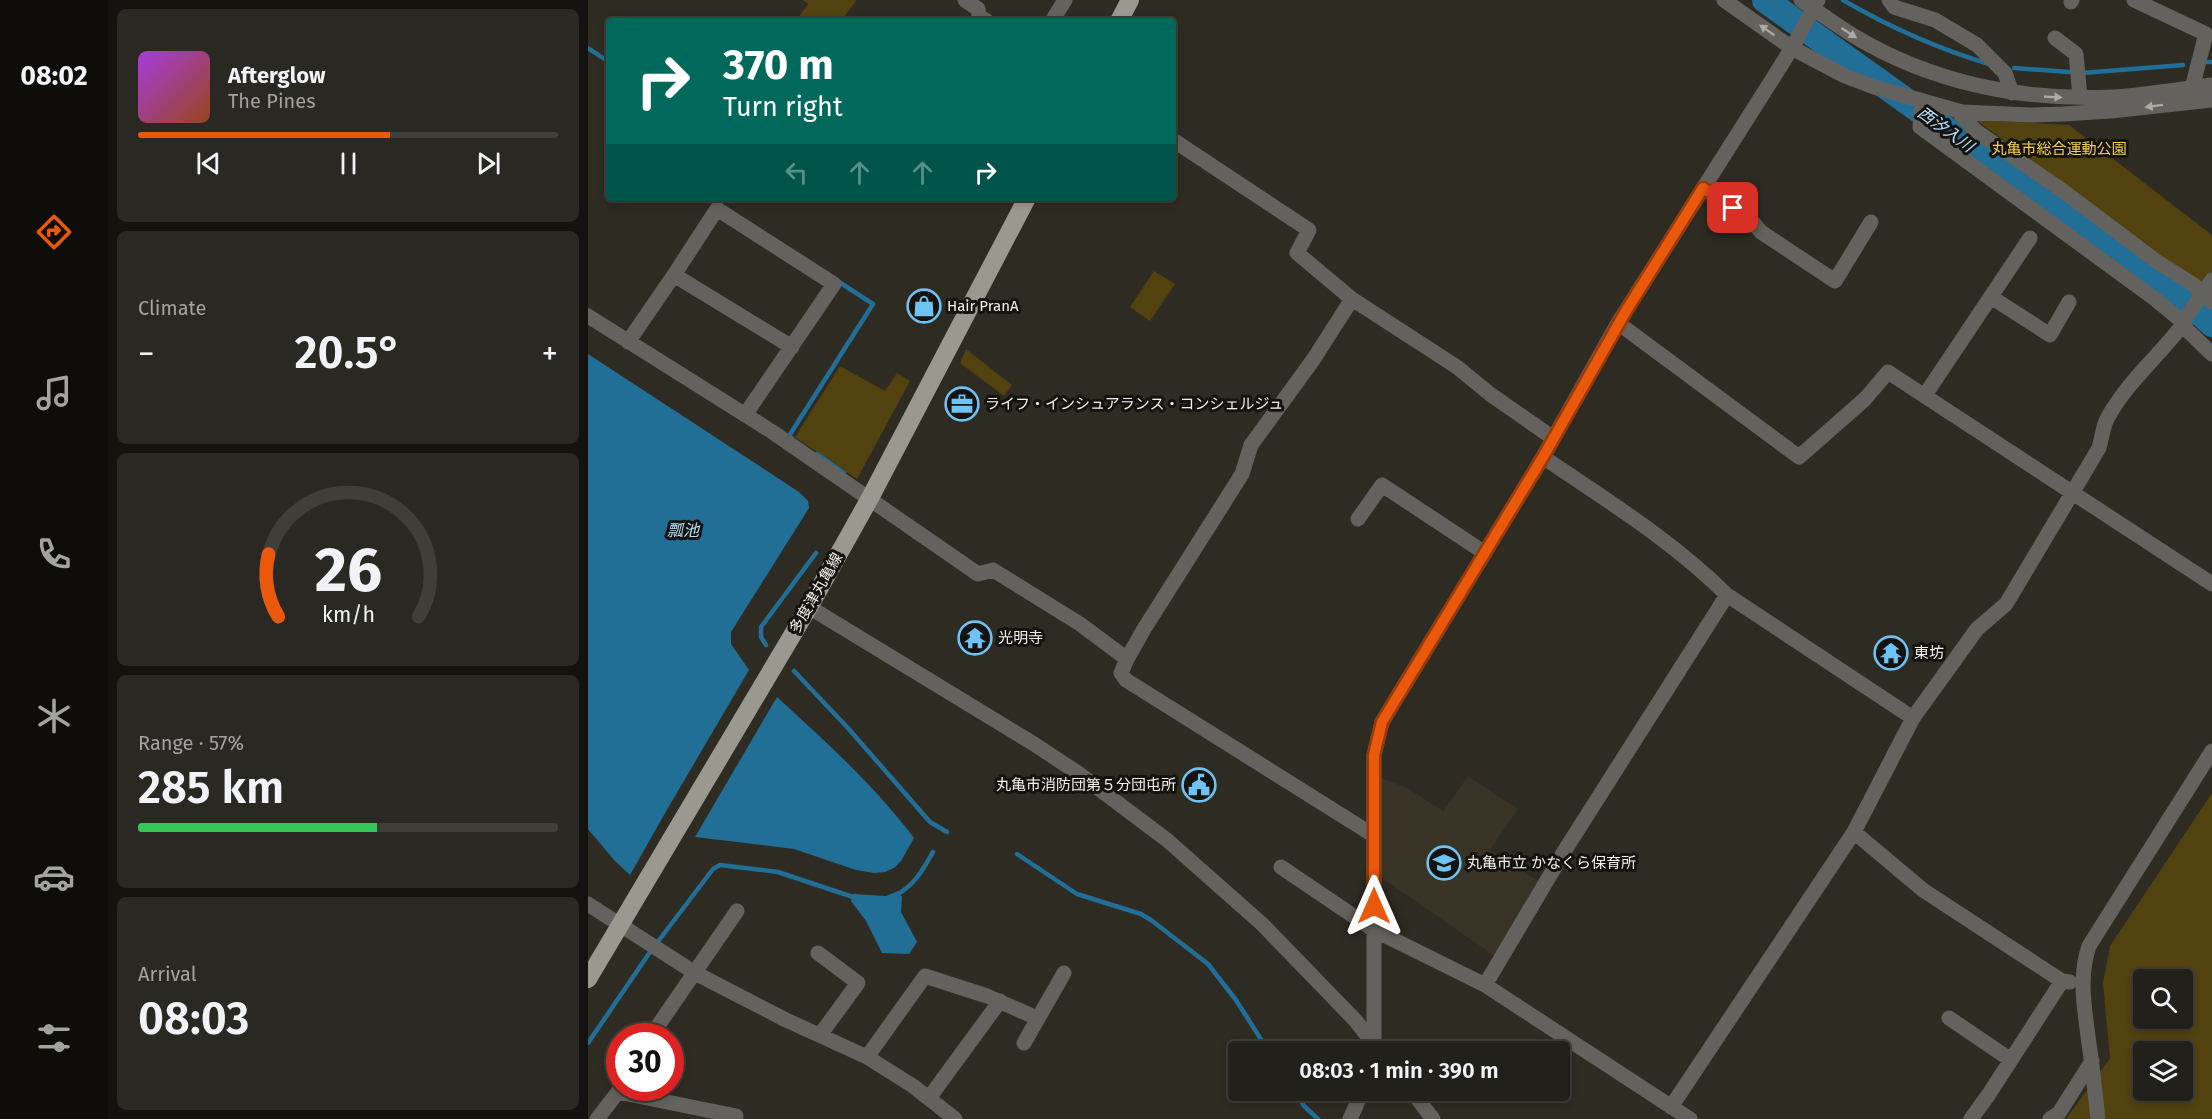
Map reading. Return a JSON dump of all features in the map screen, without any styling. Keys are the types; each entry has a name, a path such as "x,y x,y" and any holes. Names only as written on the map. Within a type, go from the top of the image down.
{"main road":[{"path":"1121,18 1130,0"},
{"name":"多度津丸亀線","path":"588,979 809,607 870,498 1025,201"}],"street":[{"path":"964,0 982,10"},
{"path":"1054,18 1065,0"},
{"path":"1724,0 1795,42 1845,76 1953,110 1996,114 2111,111 2193,95 2212,85"},
{"path":"1889,0 1894,7 1935,20 1977,45 2005,73 2012,93"},
{"path":"2134,0 2206,34 2193,95"},
{"path":"1377,1041 1374,755 1382,722 1543,457 1618,323 1795,42 1810,7 1854,36 1919,68 1968,84 2012,93 2055,98 2193,95 2212,100"},
{"path":"2055,38 2076,54 2080,97"},
{"path":"1922,101 1920,127 2185,320 2186,329 2212,354"},
{"path":"1671,1107 1854,832 1913,718 1977,629 2006,604 2099,448 2107,418 2134,380 2166,346 2209,292 2094,216 2063,191 1976,131 1953,110"},
{"path":"1176,142 1309,230 1297,253 1352,299 1457,367 1490,394 1553,438"},
{"path":"1703,188 1748,217 1761,232 1835,281 1871,222"},
{"path":"628,342 675,275 717,208 834,284 745,415"},
{"path":"1925,395 2030,238"},
{"path":"675,275 792,347"},
{"path":"1990,297 2050,335 2069,302"},
{"path":"1352,299 1312,360 1251,445 1242,474 1127,658 1121,673 1126,680 1373,835"},
{"path":"588,316 745,415 870,498 978,574 993,570 1080,624 1127,658"},
{"path":"1618,323 1799,457 1864,399 1888,372 2212,584"},
{"path":"1543,457 1639,521 1727,595 1913,718"},
{"path":"1358,519 1382,485 1485,553"},
{"path":"1485,985 1565,850 1727,595"},
{"path":"809,607 1043,750 1087,779 1158,832 1262,924 1355,1020 1371,1041"},
{"path":"2098,1119 2083,984 2084,959 2089,946 2212,751"},
{"path":"1854,832 1923,890 2062,981 2083,984"},
{"path":"1281,867 1374,930 1485,985 1690,1119"},
{"path":"588,904 695,973 867,1057 913,1086 955,1119"},
{"path":"660,1023 737,911"},
{"path":"818,953 858,983 820,1035"},
{"path":"1024,1043 1064,973"},
{"path":"867,1057 925,976 1000,1001 1037,1018"},
{"path":"1971,1119 2062,981"},
{"path":"929,1098 1000,1001"},
{"path":"1949,1018 2011,1060"},
{"path":"2050,1119 2059,1113 2092,1061"},
{"path":"597,1119 618,1092 735,1116"},
{"path":"1350,1119 1358,1101"},
{"path":"1419,1101 1433,1119"}],"shaded area":[{"name":"丸亀市立 かなくら保育所","path":"1468,776 1518,809 1490,850 1540,882 1496,957 1379,876 1379,777 1407,788 1443,811"}],"green space":[{"path":"803,0 856,1 843,18 798,18 808,4"},
{"name":"丸亀市総合運動公園","path":"1976,120 2069,125 2212,235 2212,293"},
{"path":"1154,271 1175,284 1150,321 1130,307"},
{"path":"966,349 1012,385 1004,396 960,363"},
{"path":"840,366 885,391 897,373 910,381 857,479 795,437"},
{"path":"2212,793 2212,1119 2066,1119 2110,1058 2103,983 2110,946"}],"water":[{"name":"瓢池","path":"588,354 799,492 808,501 809,508 731,632 731,644 749,670 630,875 588,829"},
{"path":"777,697 866,782 914,838 901,861 894,868 874,873 856,870 794,849 695,837"},
{"path":"898,891 902,897 901,912 917,942 909,954 882,953 866,921 851,901 853,894 886,896"}],"waterway":[{"name":"西汐入川","path":"1765,0 2189,303 2212,324"},
{"path":"1843,0 1914,36 1989,64"},
{"path":"588,48 606,60"},
{"path":"2207,62 2212,62"},
{"path":"2014,68 2082,73 2183,65"},
{"path":"715,201 721,205"},
{"path":"792,438 789,436 873,304 836,280"},
{"path":"817,454 844,473"},
{"path":"766,645 761,637 761,627 816,553"},
{"path":"794,671 847,727 930,822 947,832"},
{"path":"896,895 913,881 933,852"},
{"path":"1017,854 1077,894 1141,914 1151,920 1208,964 1236,1000 1262,1041"},
{"path":"588,1043 650,952 713,869 720,865 778,872 856,898"},
{"path":"1301,1101 1318,1119"}],"place":[{"name":"Hair PranA","path":"924,306"},
{"name":"ライフ・インシュアランス・コンシェルジュ","path":"962,404"},
{"name":"光明寺","path":"975,638"},
{"name":"東坊","path":"1891,653"},
{"name":"丸亀市消防団第５分団屯所","path":"1199,785"},
{"name":"丸亀市立 かなくら保育所","path":"1444,863"}],"route":[{"path":"1374,906 1374,755 1382,722 1543,457 1626,311 1703,188 1733,208"}]}
